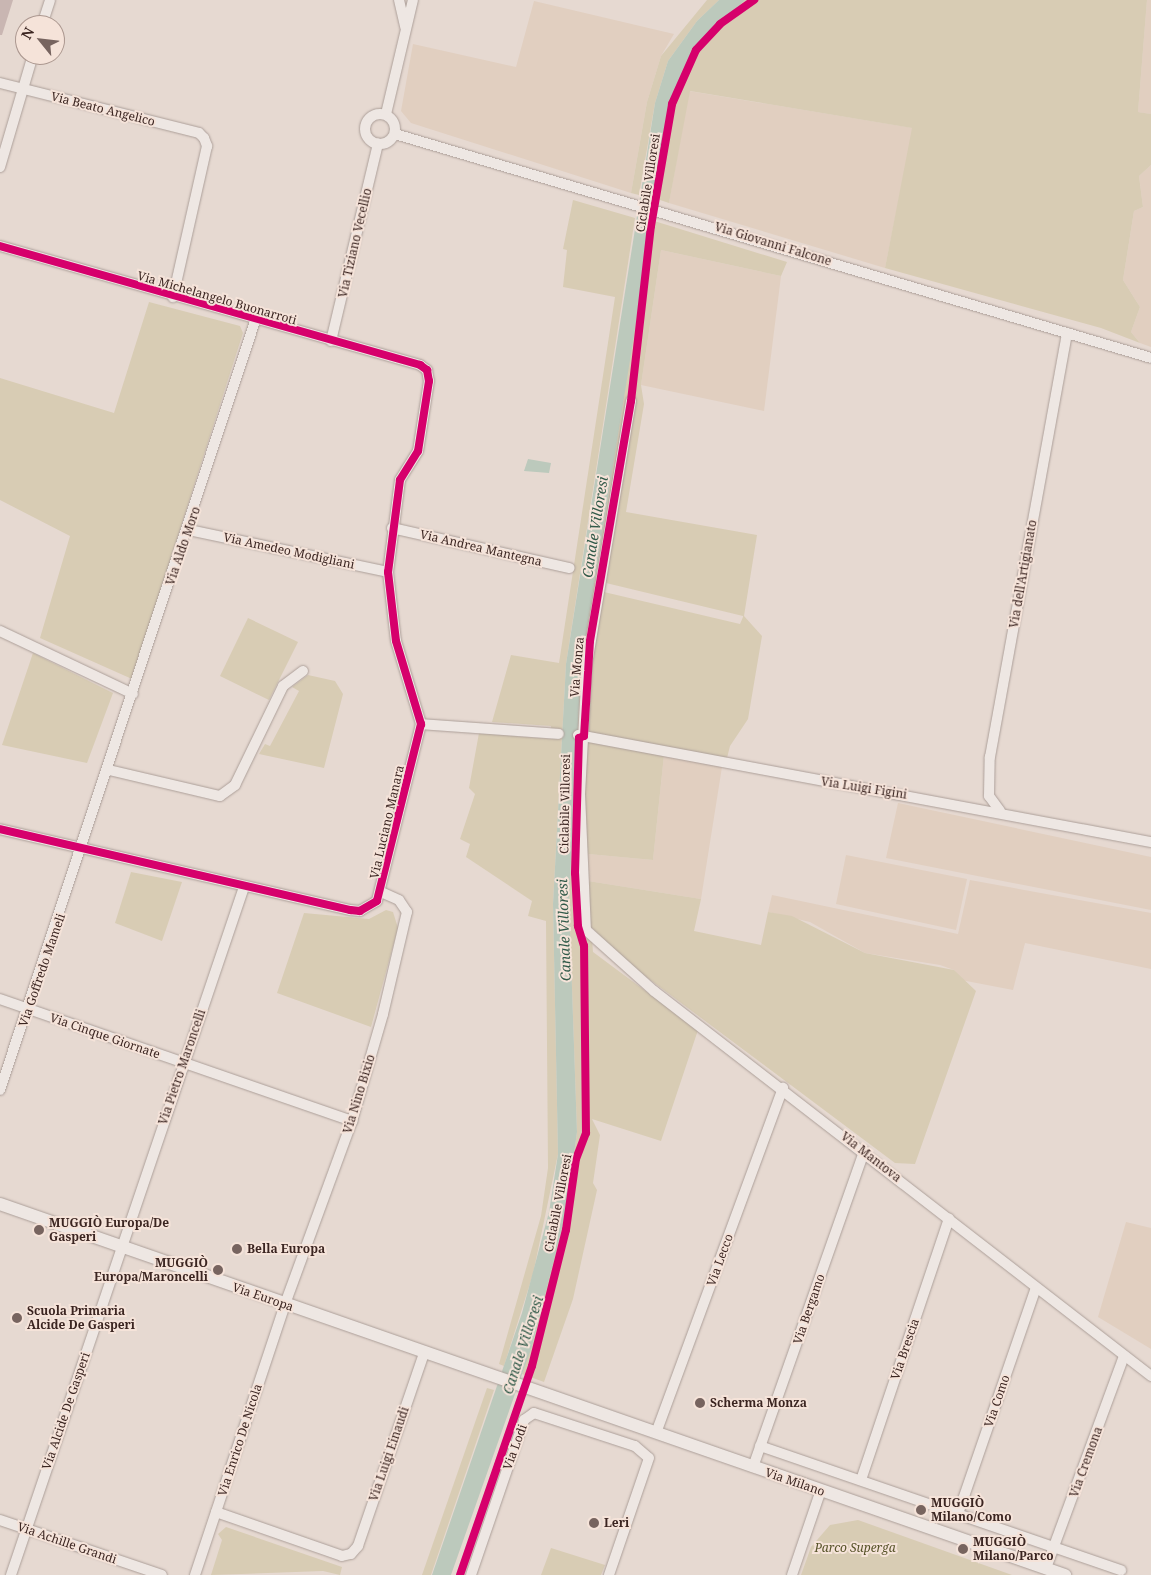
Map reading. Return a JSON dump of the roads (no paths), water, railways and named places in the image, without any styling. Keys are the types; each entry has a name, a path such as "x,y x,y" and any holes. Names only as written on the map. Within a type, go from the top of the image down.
{"street":[{"path":"45,15 50,0"},
{"path":"398,0 406,31"},
{"path":"386,114 414,0"},
{"path":"0,167 30,65"},
{"name":"Via Beato Angelico","path":"0,83 204,138 207,146 173,297"},
{"path":"386,114 393,120 394,134 378,144 368,138 365,125 373,115 386,114"},
{"name":"Via Giovanni Falcone","path":"394,134 632,202 1151,358"},
{"name":"Via Tiziano Vecellio","path":"331,341 378,144"},
{"name":"Via Michelangelo Buonarroti","path":"0,246 427,370 418,451 400,480 392,528"},
{"name":"Via Aldo Moro","path":"82,850 132,694 189,530 255,321"},
{"name":"Via dell'Artigianato","path":"1000,811 989,796 990,757 1067,333"},
{"name":"Via Monza","path":"590,938 583,918 581,884 581,735 590,641 631,401"},
{"path":"392,528 388,572 396,641 421,724 559,734"},
{"name":"Via Andrea Mantegna","path":"392,528 570,568"},
{"name":"Via Amedeo Modigliani","path":"189,530 388,572"},
{"path":"0,631 132,694"},
{"path":"109,770 220,796 236,785 283,686 303,671"},
{"name":"Via Luciano Manara","path":"0,829 244,887 360,911 376,901 381,892 421,724"},
{"name":"Via Luigi Figini","path":"581,735 1000,811 1151,842"},
{"name":"Via Goffredo Mameli","path":"0,1090 82,850"},
{"name":"Via Pietro Maroncelli","path":"122,1247 244,887"},
{"name":"Via Nino Bixio","path":"285,1304 352,1121 406,929 408,912 398,900 381,892"},
{"name":"Via Mantova","path":"590,938 1151,1376"},
{"name":"Via Cinque Giornate","path":"0,999 352,1121"},
{"name":"Via Lecco","path":"656,1433 783,1088"},
{"name":"Via Bergamo","path":"753,1467 864,1151"},
{"name":"Via Europa","path":"0,1204 525,1388"},
{"name":"Via Brescia","path":"861,1480 949,1218"},
{"name":"Via Alcide De Gasperi","path":"11,1575 122,1247"},
{"name":"Via Como","path":"958,1514 1036,1288"},
{"name":"Via Enrico De Nicola","path":"195,1575 285,1304"},
{"name":"Via Luigi Einaudi","path":"216,1512 342,1556 351,1554 358,1546 424,1353"},
{"name":"Via Cremona","path":"1046,1568 1124,1356"},
{"name":"Via Milano","path":"525,1388 1065,1575"},
{"name":"Via Lodi","path":"471,1575 524,1420 534,1413 635,1446 649,1458 609,1575"},
{"name":"Via Milano","path":"760,1446 1121,1570"},
{"path":"792,1575 821,1490"},
{"name":"Via Achille Grandi","path":"0,1520 162,1575"}],"water":[{"name":"Canale Villoresi","path":"719,0 745,0 693,49 671,105 581,665 569,901 577,1132 566,1213 532,1346 451,1575 432,1575 522,1313 549,1212 558,1154 553,904 566,664 655,103 668,61 697,21"},
{"path":"528,459 551,463 549,473 524,471"}],"place":[{"name":"MUGGIÒ Europa/De Gasperi","path":"39,1230"},
{"name":"Bella Europa","path":"237,1249"},
{"name":"MUGGIÒ Europa/Maroncelli","path":"218,1270"},
{"name":"Scuola Primaria Alcide De Gasperi","path":"17,1318"},
{"name":"Scherma Monza","path":"700,1403"},
{"name":"MUGGIÒ Milano/Como","path":"921,1510"},
{"name":"Leri","path":"594,1523"},
{"name":"MUGGIÒ Milano/Parco","path":"963,1549"}],"park label":[{"name":"Parco Superga","path":"855,1548"}]}
